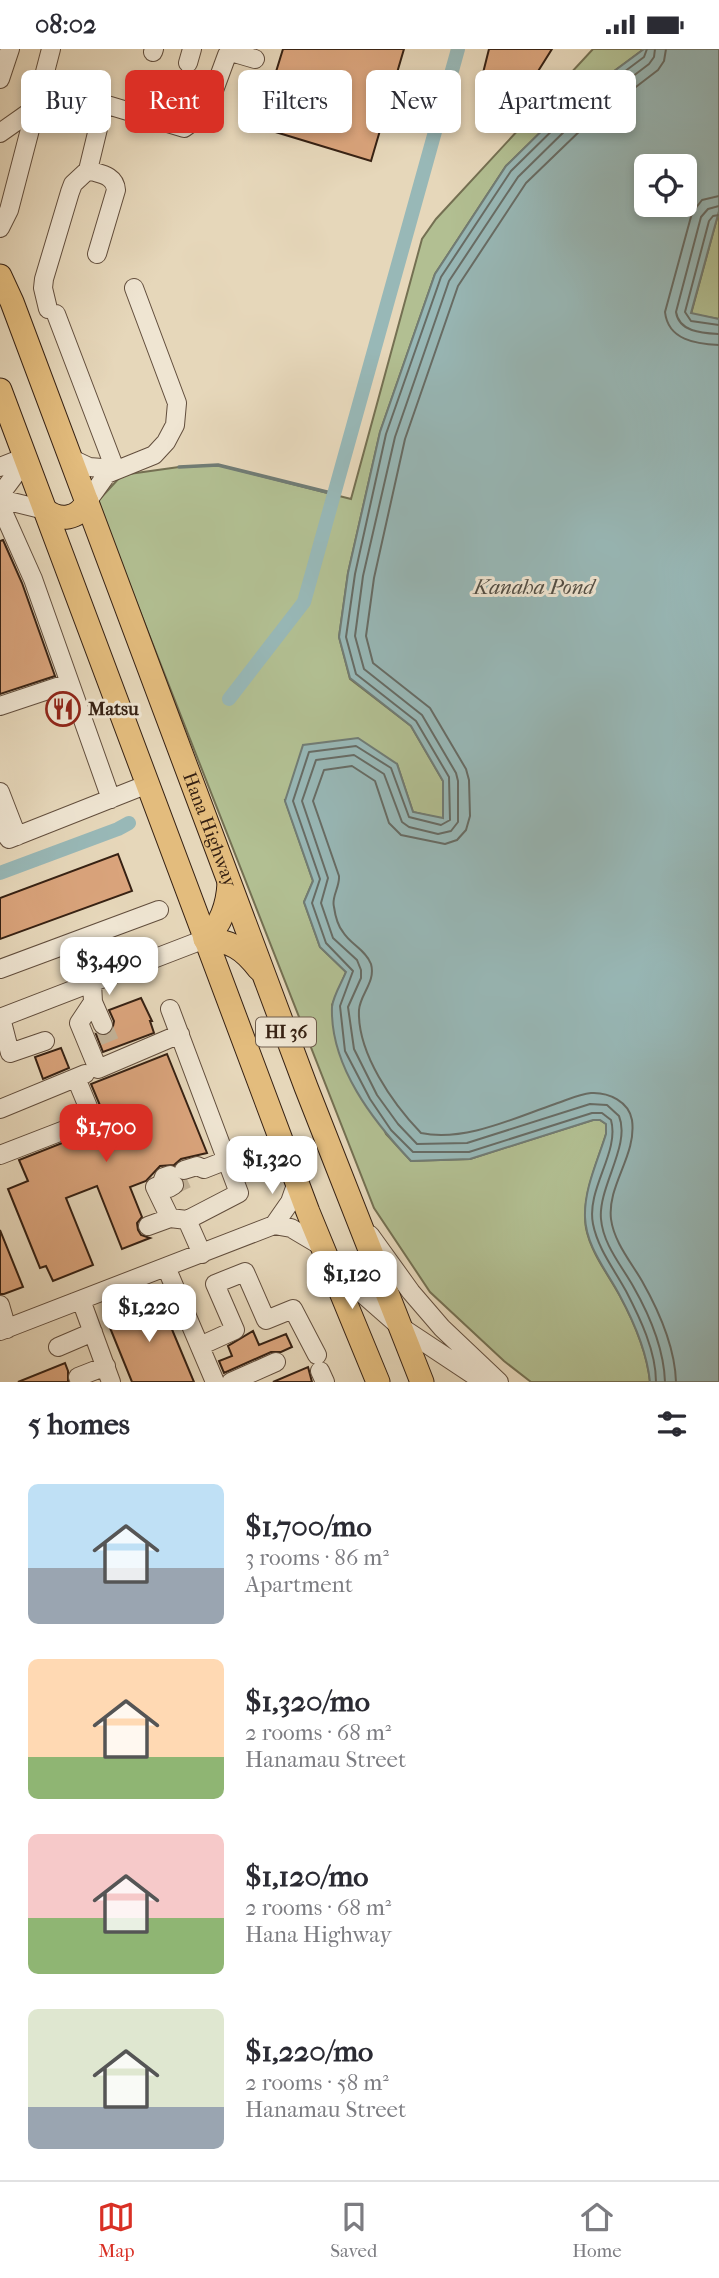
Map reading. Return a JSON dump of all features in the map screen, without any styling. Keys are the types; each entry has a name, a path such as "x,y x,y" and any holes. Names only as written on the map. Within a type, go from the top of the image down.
{"main road":[{"name":"Hana Highway","path":"0,277 354,1213 422,1382"},
{"name":"HI 36","path":"0,390 297,1182 378,1382"},
{"path":"45,510 55,517 67,518 80,512 87,502"},
{"path":"205,939 216,926 225,908 229,880"},
{"name":"HI 36","path":"205,939 223,940 233,945 251,959 265,977"}],"street":[{"path":"0,79 10,49"},
{"path":"45,70 51,49"},
{"path":"111,106 184,128 191,123 213,93 227,55 231,52 255,59"},
{"path":"0,132 21,118"},
{"path":"0,228 13,197 28,133"},
{"path":"97,133 88,170 73,184 69,192 43,288 115,469"},
{"path":"88,170 112,178 116,190 97,254"},
{"path":"87,502 99,483 115,469 154,455 166,442 175,425 177,403 134,288"},
{"path":"70,457 89,467 115,469"},
{"path":"0,467 25,458"},
{"path":"1,506 25,458"},
{"path":"1,506 45,510"},
{"path":"1,506 33,579 111,799"},
{"path":"0,706 69,683"},
{"path":"0,825 9,839 148,784"},
{"path":"0,792 17,836"},
{"path":"0,969 159,910"},
{"path":"82,939 92,983 93,1002 103,1025"},
{"path":"44,1041 5,1059 0,1018 205,939"},
{"path":"93,1002 79,1023 98,1069"},
{"path":"148,1226 178,1219 239,1193 170,1009"},
{"path":"0,1109 98,1069 115,1055 180,1034"},
{"path":"0,1155 93,1119 76,1078"},
{"path":"202,1254 155,1187 197,1166 204,1169 227,1160"},
{"path":"274,1226 290,1202 297,1182"},
{"path":"354,1213 442,1328 499,1382"},
{"path":"0,1305 4,1330 274,1226 291,1227 328,1257 398,1325 484,1382"},
{"path":"166,1267 215,1382"},
{"path":"235,1330 215,1284 245,1272 266,1320"},
{"path":"78,1377 108,1374 81,1300"},
{"path":"200,1346 293,1309 320,1369"},
{"path":"58,1347 93,1332"},
{"path":"230,1382 276,1362"}],"green space":[{"path":"593,49 644,49 616,70 574,70"},
{"path":"515,133 540,133 506,166 435,274 380,432 348,573 339,637 350,679 411,726 443,781 443,819 413,812 397,764 285,800 313,881 304,902 320,947 346,972 332,1005 386,1134 411,1161 470,1159 593,1120 606,1124 606,1134 588,1192 586,1228 596,1255 635,1327 643,1348 650,1382 531,1382 504,1361 430,1292 374,1208 97,502 122,475 218,465 351,499 422,239 436,219"},
{"path":"719,211 719,319 691,314"}],"water":[{"name":"Kanaha Pond","path":"644,49 719,49 719,211 691,313 719,319 719,1382 650,1382 643,1348 635,1327 593,1249 586,1228 585,1206 606,1134 606,1124 593,1120 470,1159 411,1161 382,1128 356,1091 338,1050 332,1007 346,972 320,947 304,902 313,881 285,801 303,745 358,738 397,764 413,812 443,818 443,781 411,726 350,678 339,637 348,573 380,432 435,274 506,166 540,133 636,133 636,70 616,70"}],"building":[{"path":"283,49 404,49 398,70 366,70 366,133 379,133 371,161 279,133 352,133 352,70 277,70"},
{"path":"489,49 552,49 539,70 484,70"},
{"path":"3,540 22,583 55,676 0,694 0,541"},
{"path":"118,854 132,891 0,939 0,898"},
{"path":"141,998 152,1021 154,1033 103,1052 96,1034 102,1036 112,1031 114,1021 109,1010"},
{"path":"61,1048 69,1068 43,1079 35,1057"},
{"path":"167,1054 207,1153 181,1159 174,1165 160,1166 146,1181 130,1187 142,1217 137,1223 138,1230 141,1235 150,1238 122,1249 97,1186 66,1198 93,1265 53,1281 46,1266 40,1268 8,1189 28,1181 19,1160 98,1129 104,1121 104,1115 91,1084"},
{"path":"0,1230 23,1287 4,1294 0,1294"},
{"path":"158,1296 194,1382 132,1382 106,1318"},
{"path":"253,1331 259,1345 286,1334 292,1347 281,1352 271,1352 224,1373 219,1361 232,1356 228,1346"},
{"path":"65,1363 68,1382 18,1382"},
{"path":"308,1367 312,1382 273,1382"}],"waterway":[{"path":"229,699 304,602 458,49"},
{"path":"179,467 218,465 335,494"},
{"path":"0,873 129,823"}],"tunnel":[{"path":"103,1025 113,1049"},
{"path":"174,1185 187,1179"}],"place":[{"name":"Matsu","path":"63,709"}]}
